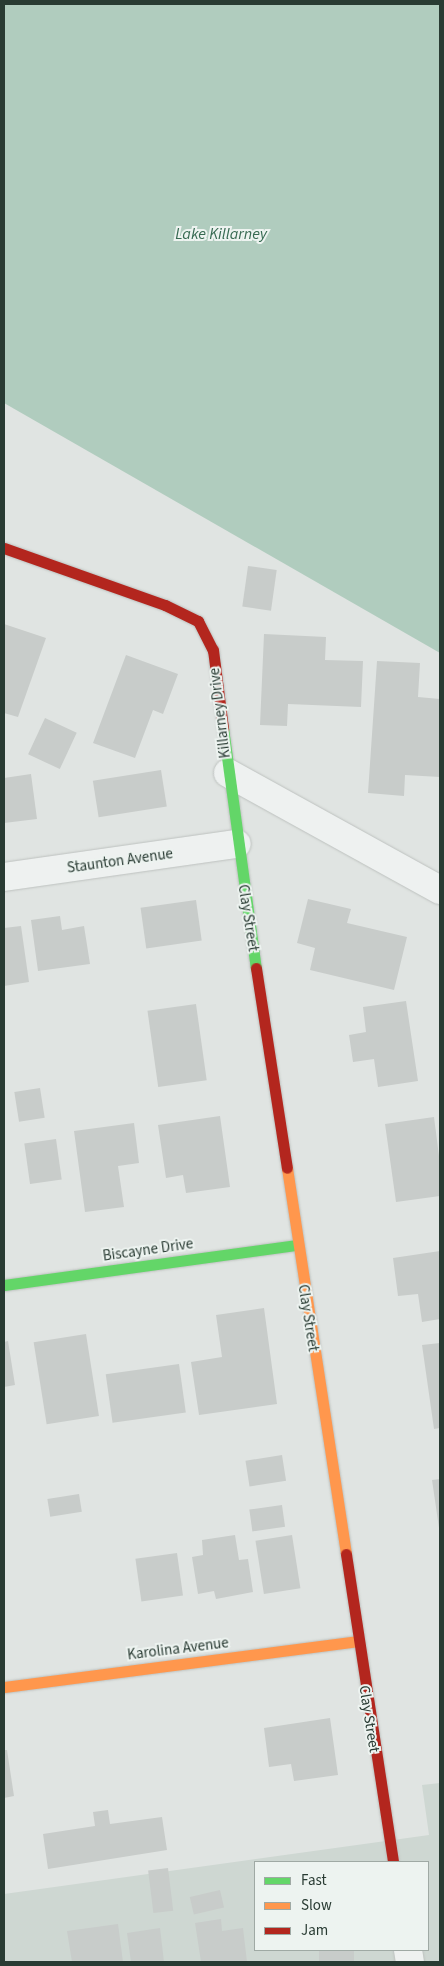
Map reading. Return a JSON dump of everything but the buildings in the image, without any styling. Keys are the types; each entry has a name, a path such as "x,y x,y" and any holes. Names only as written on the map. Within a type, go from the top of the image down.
{"street":[{"name":"Killarney Drive","path":"4,548 165,605 198,621 213,650 228,773 440,890"},
{"name":"Clay Street","path":"228,773 297,1245 393,1861"},
{"name":"Staunton Avenue","path":"4,877 237,844"},
{"name":"Biscayne Drive","path":"4,1285 297,1245"},
{"name":"Karolina Avenue","path":"4,1687 357,1640"}],"shaded area":[{"path":"440,1783 440,1962 4,1962 4,1894 429,1835 422,1785"}],"water":[{"name":"Lake Killarney","path":"4,4 440,4 440,653 4,403"}],"traffic: fast":[{"path":"223,728 256,968"},
{"path":"4,1285 297,1245"}],"traffic: slow":[{"path":"287,1168 346,1554"},
{"path":"4,1687 357,1641"}],"traffic: jam":[{"path":"4,548 165,605 198,621 213,650 223,728"},
{"path":"256,968 287,1168"},
{"path":"346,1554 393,1861"}]}
